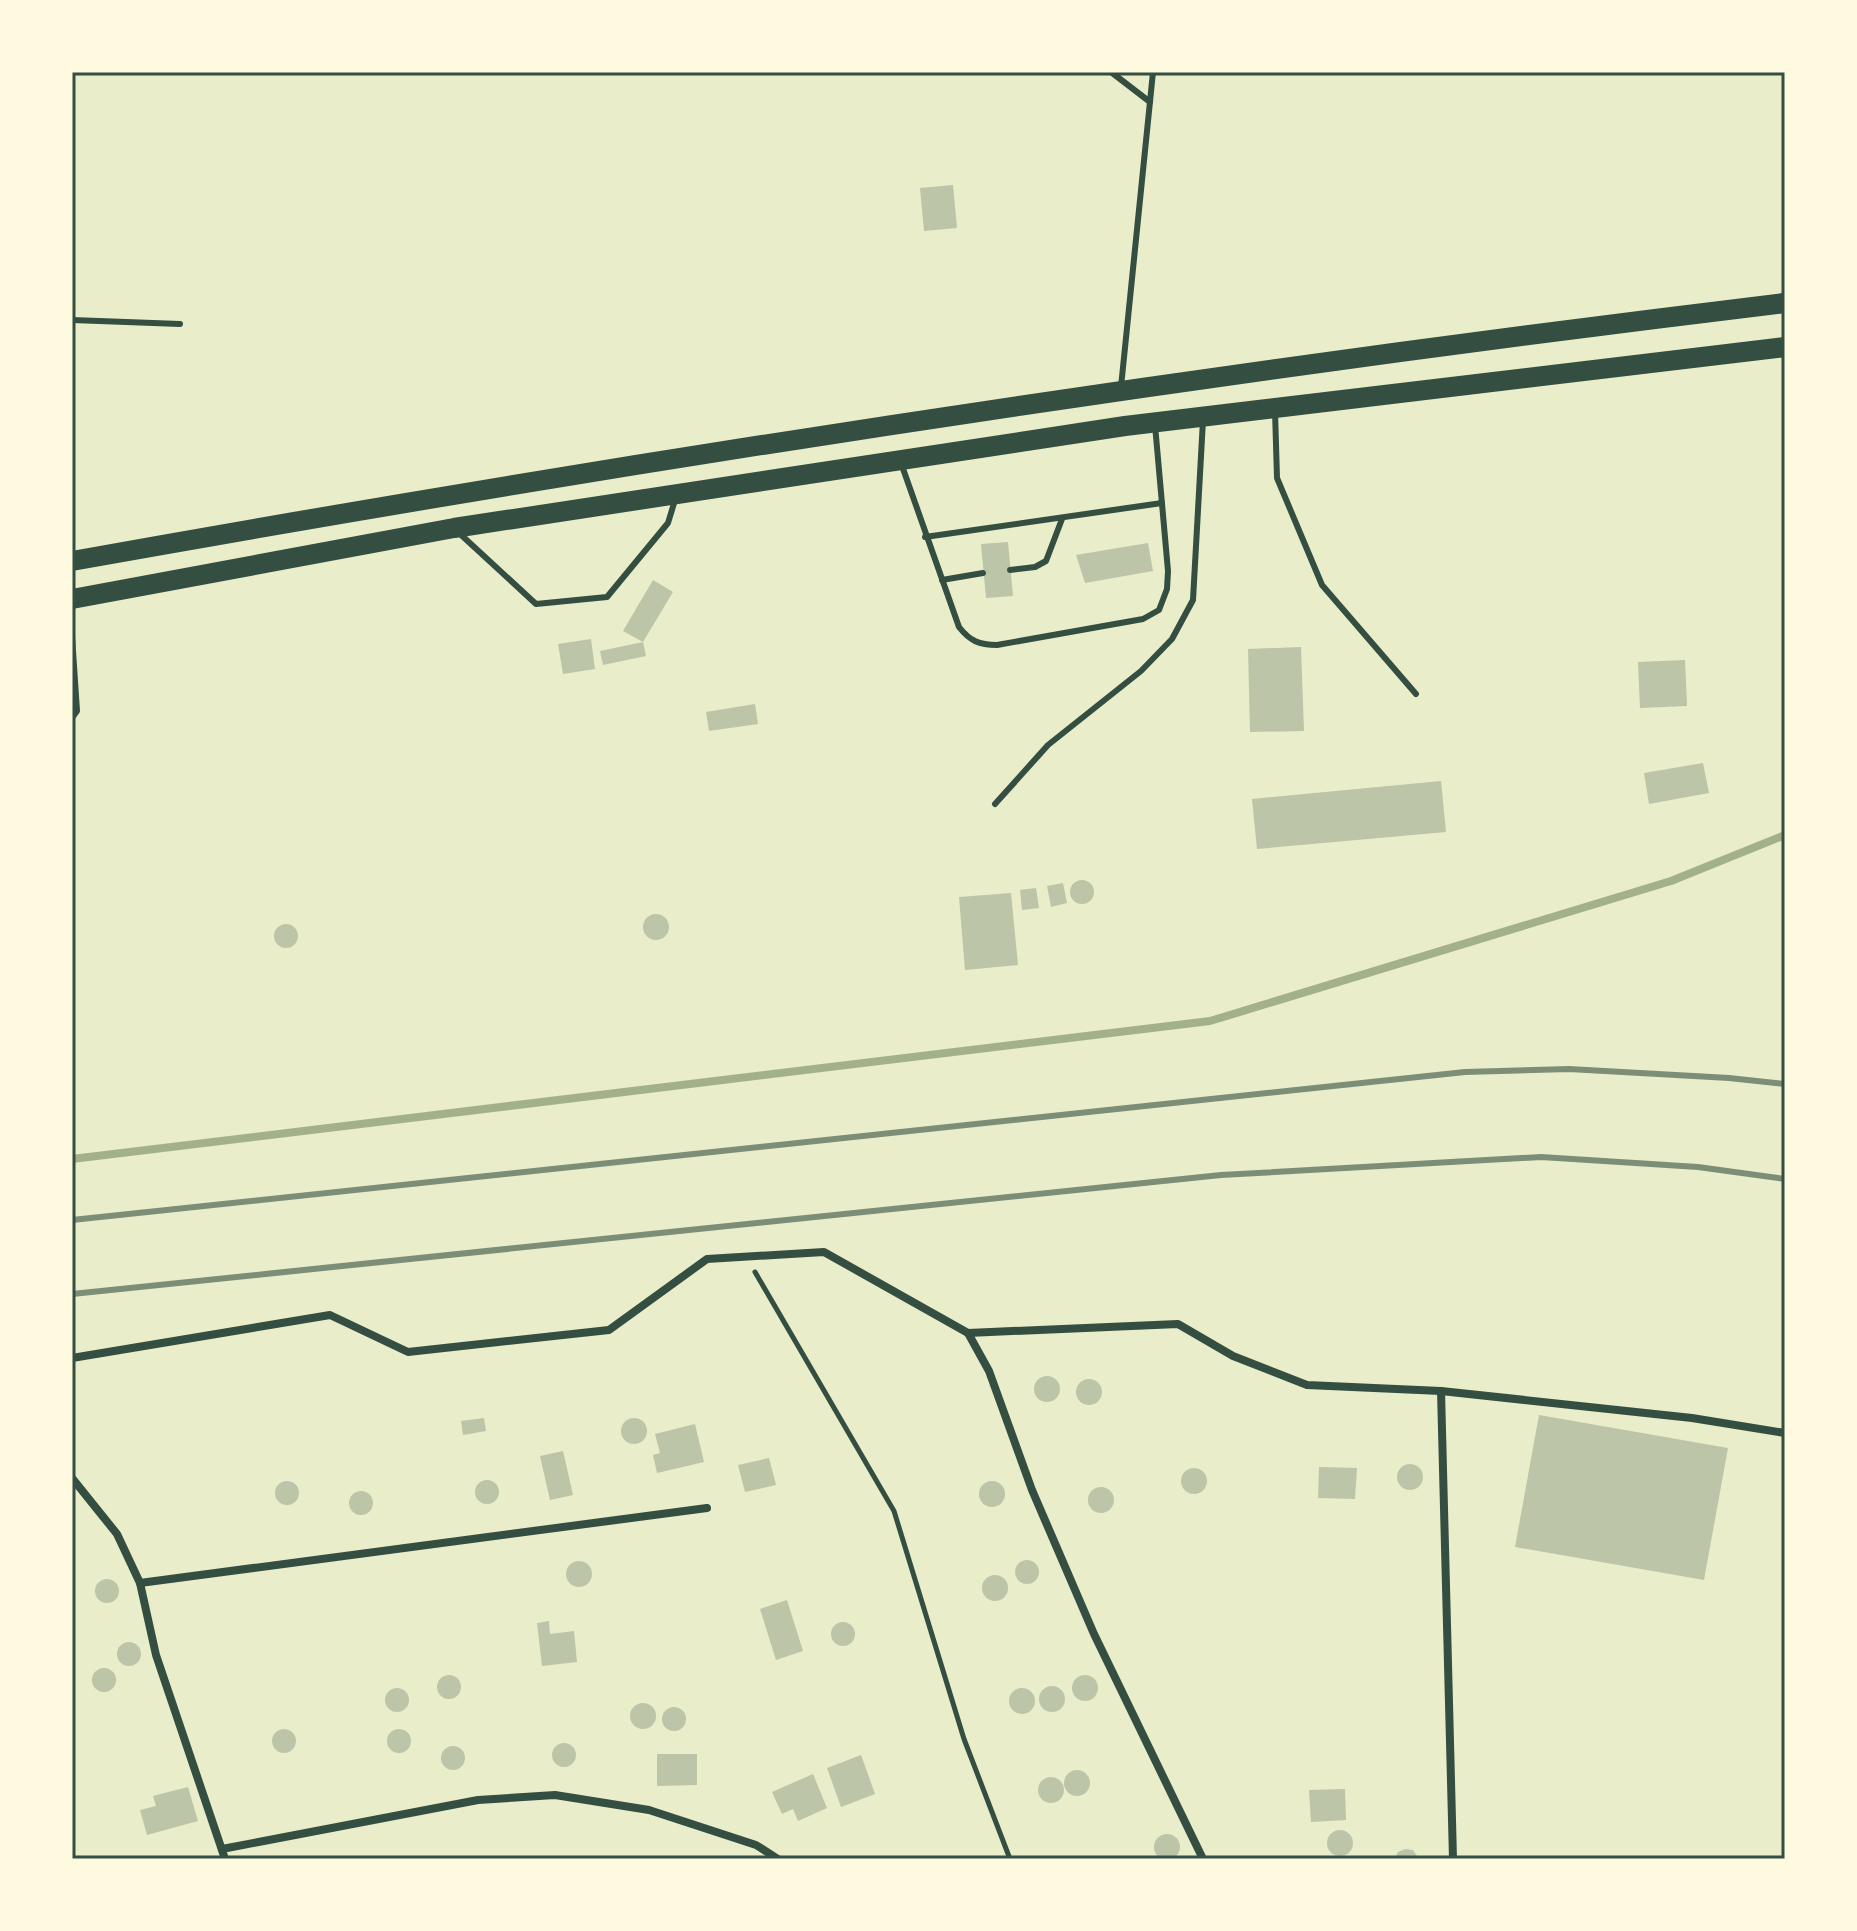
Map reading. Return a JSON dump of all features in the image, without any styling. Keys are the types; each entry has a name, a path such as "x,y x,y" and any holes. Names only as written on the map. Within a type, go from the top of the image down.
{"highway":[{"path":"72,561 436,496 1120,392 1496,338 1785,303"},
{"path":"72,599 454,528 900,459 1155,422 1785,347"}],"street":[{"path":"72,1358 330,1315 408,1352 609,1330 707,1259 824,1252 968,1333 989,1371 1032,1490 1094,1634 1203,1859"},
{"path":"968,1333 1178,1324 1233,1356 1307,1385 1441,1391 1692,1418 1785,1433"},
{"path":"1441,1391 1453,1859"},
{"path":"72,1478 117,1534 140,1583 156,1655 224,1854 478,1800 555,1795 649,1810 756,1845 778,1859"},
{"path":"140,1583 707,1508"}],"lane":[{"path":"1111,72 1150,102"},
{"path":"1120,392 1153,72"},
{"path":"72,320 180,324"},
{"path":"1275,408 1277,478 1322,585 1416,694"},
{"path":"995,804 1048,745 1141,671 1172,639 1193,600 1203,416"},
{"path":"900,459 959,627 969,639 984,645 1143,619 1159,610 1167,589 1155,422"},
{"path":"454,528 536,604 607,597 668,523 677,492"},
{"path":"925,537 1162,503"},
{"path":"1010,570 1035,567 1046,561 1062,519"},
{"path":"942,580 983,573"},
{"path":"72,636 77,711 72,718"}],"path":[{"path":"746,1257 894,1511 964,1739 1010,1859"}],"building":[{"path":"953,185 957,228 924,231 920,188"},
{"path":"1008,542 1013,596 986,598 981,544"},
{"path":"1148,543 1153,571 1085,583 1076,555"},
{"path":"653,580 673,592 643,642 623,631"},
{"path":"591,639 595,669 563,674 558,644"},
{"path":"643,642 646,656 603,665 600,651"},
{"path":"1301,647 1304,731 1250,732 1248,649"},
{"path":"1685,660 1687,706 1640,708 1638,662"},
{"path":"755,704 758,724 709,731 706,712"},
{"path":"1703,763 1709,793 1649,804 1644,773"},
{"path":"1441,781 1446,832 1257,849 1252,799"},
{"path":"1082,880 1090,884 1094,892 1090,900 1082,904 1074,900 1070,892 1074,884"},
{"path":"1063,883 1067,903 1051,907 1047,886"},
{"path":"1036,888 1039,908 1022,910 1020,890"},
{"path":"1011,893 1018,965 965,970 959,897"},
{"path":"656,914 665,918 669,927 665,936 656,940 647,936 643,927 647,918"},
{"path":"286,924 294,928 298,936 294,944 286,948 278,944 274,936 278,928"},
{"path":"1047,1376 1056,1380 1060,1389 1056,1398 1047,1402 1038,1398 1034,1389 1038,1380"},
{"path":"1089,1379 1098,1383 1102,1392 1098,1401 1089,1405 1080,1401 1076,1392 1080,1383"},
{"path":"1539,1415 1728,1448 1704,1580 1515,1547"},
{"path":"484,1418 486,1431 463,1435 461,1421"},
{"path":"634,1418 643,1422 647,1431 643,1440 634,1444 625,1440 621,1431 625,1422"},
{"path":"695,1424 704,1462 657,1473 653,1455 660,1453 655,1434"},
{"path":"563,1451 573,1495 550,1500 540,1456"},
{"path":"769,1458 776,1485 745,1492 738,1465"},
{"path":"1410,1464 1419,1468 1423,1477 1419,1486 1410,1490 1401,1486 1397,1477 1401,1468"},
{"path":"1319,1467 1357,1468 1355,1499 1318,1498"},
{"path":"1194,1468 1203,1472 1207,1481 1203,1490 1194,1494 1185,1490 1181,1481 1185,1472"},
{"path":"487,1480 495,1484 499,1492 495,1500 487,1504 479,1500 475,1492 479,1484"},
{"path":"287,1481 295,1485 299,1493 295,1501 287,1505 279,1501 275,1493 279,1485"},
{"path":"992,1481 1001,1485 1005,1494 1001,1503 992,1507 983,1503 979,1494 983,1485"},
{"path":"1101,1487 1110,1491 1114,1500 1110,1509 1101,1513 1092,1509 1088,1500 1092,1491"},
{"path":"361,1491 369,1495 373,1503 369,1511 361,1515 353,1511 349,1503 353,1495"},
{"path":"1027,1560 1038,1567 1039,1572 1032,1583 1027,1584 1016,1577 1015,1572 1022,1561"},
{"path":"579,1561 588,1565 592,1574 588,1583 579,1587 570,1583 566,1574 570,1565"},
{"path":"995,1575 1004,1579 1008,1588 1004,1597 995,1601 986,1597 982,1588 986,1579"},
{"path":"107,1579 115,1583 119,1591 115,1599 107,1603 99,1599 95,1591 99,1583"},
{"path":"787,1600 803,1651 776,1660 760,1609"},
{"path":"549,1621 550,1634 574,1631 577,1662 542,1666 537,1623"},
{"path":"843,1622 852,1625 855,1634 852,1643 843,1646 834,1643 831,1634 834,1625"},
{"path":"129,1642 137,1646 141,1654 137,1662 129,1666 121,1662 117,1654 121,1646"},
{"path":"104,1668 112,1672 116,1680 112,1688 104,1692 96,1688 92,1680 96,1672"},
{"path":"449,1675 457,1679 461,1687 457,1695 449,1699 441,1695 437,1687 441,1679"},
{"path":"1085,1675 1094,1679 1098,1688 1094,1697 1085,1701 1076,1697 1072,1688 1076,1679"},
{"path":"1052,1686 1061,1690 1065,1699 1061,1708 1052,1712 1043,1708 1039,1699 1043,1690"},
{"path":"397,1688 405,1692 409,1700 405,1708 397,1712 389,1708 385,1700 389,1692"},
{"path":"1022,1688 1031,1692 1035,1701 1031,1710 1022,1714 1013,1710 1009,1701 1013,1692"},
{"path":"643,1703 652,1707 656,1716 652,1725 643,1729 634,1725 630,1716 634,1707"},
{"path":"674,1707 682,1711 686,1719 682,1727 674,1731 666,1727 662,1719 666,1711"},
{"path":"284,1729 292,1733 296,1741 292,1749 284,1753 276,1749 272,1741 276,1733"},
{"path":"399,1729 407,1733 411,1741 407,1749 399,1753 391,1749 387,1741 391,1733"},
{"path":"564,1743 572,1747 576,1755 572,1763 564,1767 556,1763 552,1755 556,1747"},
{"path":"453,1746 461,1750 465,1758 461,1766 453,1770 445,1766 441,1758 445,1750"},
{"path":"657,1754 697,1754 697,1785 657,1786"},
{"path":"861,1755 875,1794 841,1807 827,1768"},
{"path":"1077,1770 1086,1774 1090,1783 1086,1792 1077,1796 1068,1792 1064,1783 1068,1774"},
{"path":"813,1774 827,1808 798,1821 793,1809 782,1814 772,1792"},
{"path":"1051,1777 1060,1781 1064,1790 1060,1799 1051,1803 1042,1799 1038,1790 1042,1781"},
{"path":"188,1787 198,1821 147,1835 140,1810 156,1806 153,1796"},
{"path":"1345,1789 1346,1820 1311,1822 1309,1790"},
{"path":"1340,1830 1349,1834 1353,1843 1349,1852 1340,1856 1331,1852 1327,1843 1331,1834"},
{"path":"1167,1834 1176,1838 1180,1847 1176,1856 1167,1860 1158,1856 1154,1847 1158,1838"},
{"path":"1413,1850 1419,1859 1394,1859 1398,1852"}],"waterway":[{"path":"72,1159 1210,1021 1671,881 1785,835"}],"railway":[{"path":"72,1220 1465,1072 1569,1069 1785,1084"},
{"path":"72,1294 1221,1175 1541,1157 1698,1167 1785,1179"}]}
